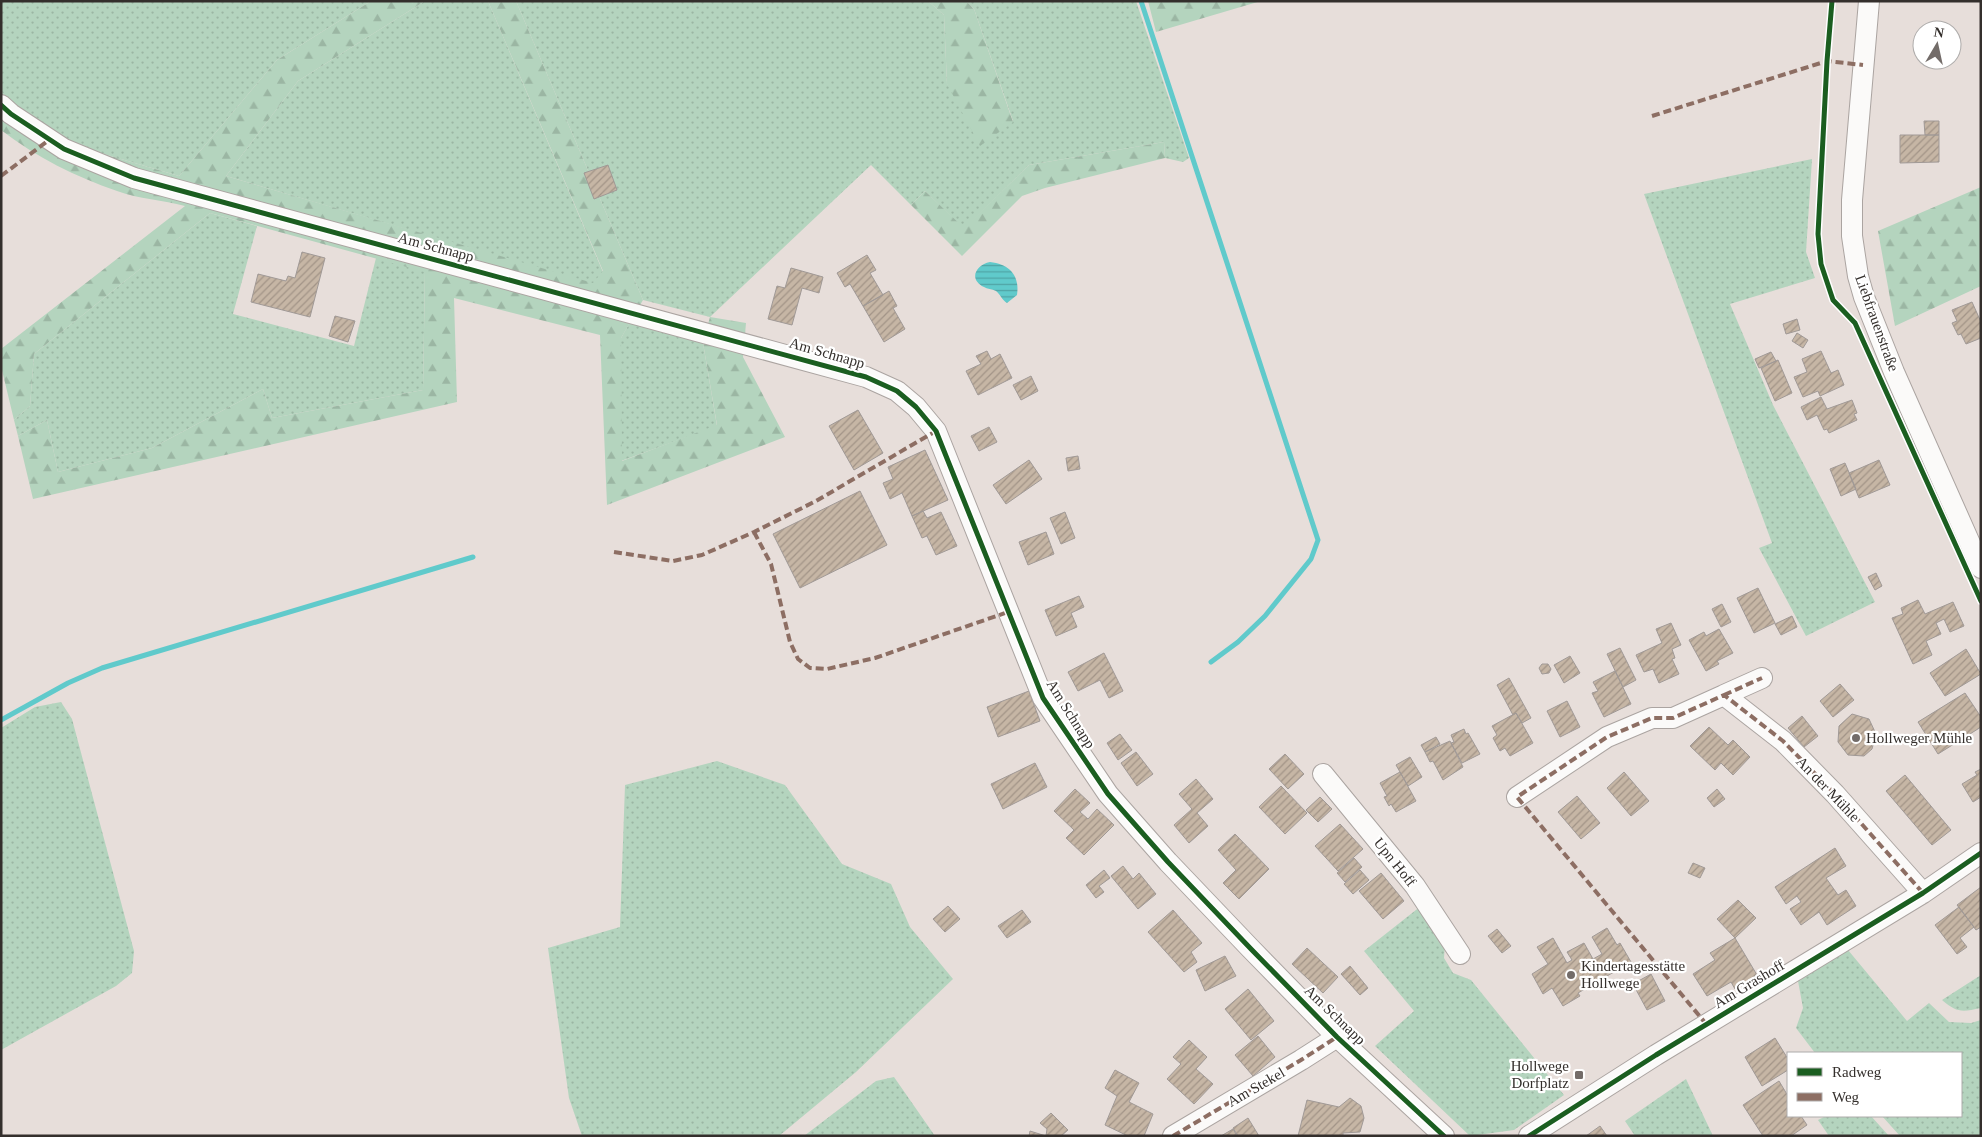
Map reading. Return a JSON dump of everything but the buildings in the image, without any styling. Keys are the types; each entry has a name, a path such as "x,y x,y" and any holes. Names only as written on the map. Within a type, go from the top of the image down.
{"street":[{"name":"Liebfrauenstraße","path":"1869,1 1852,200 1852,236 1858,276 1864,297 1894,372 1981,568"},
{"name":"Am Schnapp","path":"1,105 11,114 64,149 134,178 857,374 897,391 916,407 936,431 1043,698 1108,794 1168,862 1337,1037 1444,1136"},
{"path":"1517,797 1607,737 1652,718 1673,718 1762,678"},
{"name":"An der Mühle","path":"1724,695 1783,741 1835,794 1924,893"},
{"name":"Upn Hoff","path":"1323,774 1415,886 1460,954"},
{"name":"Am Grashoff","path":"1529,1136 1656,1055 1924,893 1981,853"},
{"name":"Am Stekel","path":"1174,1136 1337,1037"}],"green space":[{"path":"1,1 371,1 277,60 179,176 70,144 16,109 1,91"},
{"path":"371,1 425,1 298,81 226,176 593,283 603,271 488,1 516,1 643,300 621,338 622,461 717,425 703,343 710,317 746,323 743,357 785,437 607,505 600,335 454,298 457,402 33,499 18,436 47,420 58,472 152,448 263,389 272,418 423,390 425,272 210,213 34,354 30,406 14,420 1,366 1,349 185,206 117,191 72,173 28,149 1,130 1,91 16,109 70,144 179,176 277,60"},
{"path":"425,1 488,1 603,272 593,284 226,176 298,81"},
{"path":"516,1 928,1 944,15 947,84 1013,121 974,9 966,1 1136,1 1189,158 1183,162 1165,158 1164,142 1029,165 964,229 925,191 911,205 871,165 710,317 643,300"},
{"path":"928,1 966,1 974,9 1013,122 980,146 947,84 944,15"},
{"path":"1148,1 1261,1 1156,32"},
{"path":"1164,142 1165,158 1045,188 1022,196 962,256 911,205 925,191 964,228 1029,165"},
{"path":"1812,159 1806,252 1815,278 1730,304 1773,405 1875,602 1806,636 1759,548 1772,543 1644,194"},
{"path":"1981,187 1981,286 1895,326 1878,231"},
{"path":"210,213 257,226 233,314 354,346 376,258 425,271 423,390 272,418 263,389 152,448 58,472 47,420 18,436 14,420 30,406 34,354"},
{"path":"630,322 703,343 717,426 621,461 621,338"},
{"path":"61,702 72,719 134,951 132,973 116,986 1,1050 1,728 35,707"},
{"path":"717,761 785,785 842,864 891,884 910,927 953,979 856,1072 779,1136 582,1136 569,1098 548,948 620,927 625,785"},
{"path":"1421,906 1445,944 1444,958 1453,973 1471,980 1564,1095 1514,1130 1470,1136 1375,1046 1414,1011 1364,951"},
{"path":"1848,950 1907,1021 1929,1003 1949,1022 1971,1023 1981,1020 1981,1136 1900,1136 1883,1117 1962,1117 1962,1052 1814,1052 1796,1028 1803,1008 1798,981"},
{"path":"1981,975 1981,1008 1960,1010 1942,1000"},
{"path":"894,1077 935,1136 804,1136 876,1081"},
{"path":"1686,1079 1713,1136 1635,1136 1625,1121"},
{"path":"1824,1117 1872,1117 1889,1136 1829,1136 1818,1120"}],"water":[{"path":"990,262 1003,265 1015,276 1017,295 1007,303 996,291 984,287 976,280 975,276 978,269"}],"waterway":[{"path":"1141,1 1318,540 1311,559 1265,616 1238,642 1211,662"},
{"path":"1,720 68,683 102,668 473,557"}],"marked path":[{"path":"1652,116 1827,61 1863,65"},
{"path":"1,176 49,140"},
{"path":"614,552 673,561 702,555 816,501 936,431"},
{"path":"754,532 771,564 790,642 798,659 810,668 827,669 875,658 1008,612"},
{"path":"1724,695 1762,678"},
{"path":"1707,1025 1517,797 1607,737 1652,718 1673,718 1724,695 1783,741 1835,794 1923,893"},
{"path":"1173,1136 1337,1037"}],"cycle path":[{"path":"1832,1 1818,234 1821,264 1833,300 1855,323 1981,601"},
{"path":"1,105 11,114 64,149 134,178 866,377 897,391 916,407 936,431 1043,698 1108,794 1168,862 1337,1037 1444,1136"},
{"path":"1529,1136 1656,1055 1923,893 1981,853"}],"place":[{"name":"Hollweger Mühle","path":"1856,738"},
{"name":"Kindertagesstätte Hollwege","path":"1571,975"},
{"name":"Hollwege Dorfplatz","path":"1579,1075"}]}
